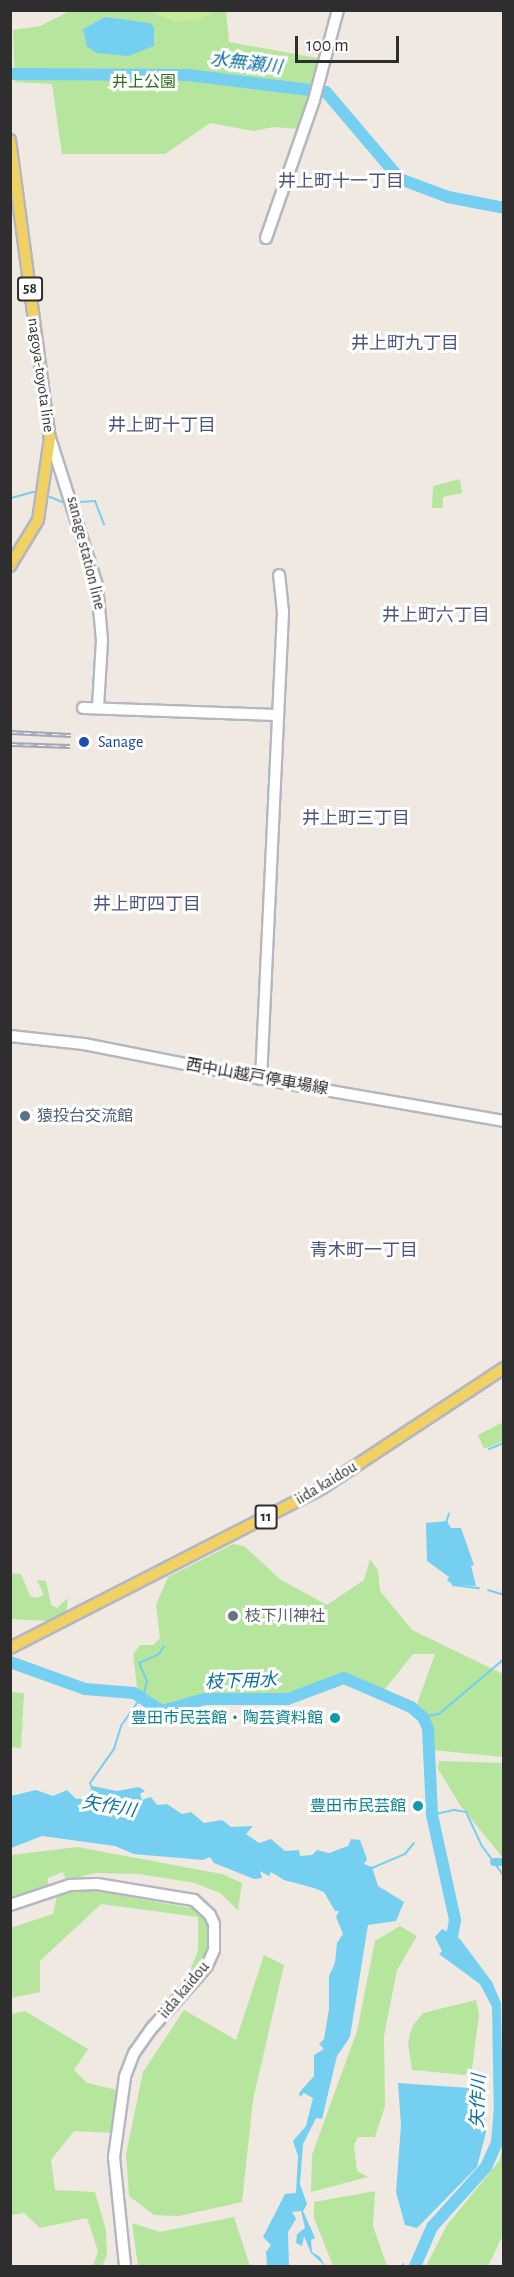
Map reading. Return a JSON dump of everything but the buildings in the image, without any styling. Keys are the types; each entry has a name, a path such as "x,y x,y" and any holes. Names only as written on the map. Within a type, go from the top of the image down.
{"main road":[{"name":"nagoya-toyota line","path":"10,140 50,438 38,520 10,566"},
{"name":"iida kaidou","path":"13,1647 322,1488 504,1368"}],"street":[{"path":"266,238 314,100 338,10"},
{"name":"sanage station line","path":"50,438 83,531 100,602 98,708"},
{"path":"261,1080 283,612 279,574"},
{"path":"83,708 278,715"},
{"name":"西中山越戸停車場線","path":"10,1036 84,1044 261,1080 504,1120"},
{"name":"iida kaidou","path":"10,1905 84,1883 194,1900 206,1909 214,1924 215,1940 207,1966 151,2029 134,2053 125,2077 114,2157 125,2266"}],"green space":[{"name":"井上公園","path":"70,11 226,11 229,42 323,59 299,129 273,127 254,131 210,123 165,154 62,154 52,84 15,82 13,30 40,26"},
{"path":"150,11 215,11 201,19 174,22"},
{"path":"460,479 462,493 443,497 443,508 432,508 433,486"},
{"path":"503,1422 503,1441 484,1449 478,1435"},
{"path":"233,1544 244,1546 281,1580 327,1605 364,1580 370,1559 378,1570 380,1591 412,1630 503,1674 503,1757 432,1750 430,1722 417,1704 435,1654 413,1654 385,1689 340,1674 288,1693 209,1695 168,1709 153,1705 137,1687 133,1654 140,1645 153,1645 160,1638 156,1605 168,1577"},
{"path":"11,1573 21,1574 30,1596 36,1598 44,1595 37,1580 46,1581 51,1605 57,1608 68,1598 66,1613 49,1621 11,1619"},
{"path":"11,1692 24,1693 21,1748 11,1747"},
{"path":"439,1761 503,1763 503,1858 460,1805 438,1769"},
{"path":"77,1847 222,1874 242,1883 238,1910 220,1893 195,1883 139,1874 96,1873 66,1880 63,1872 48,1878 48,1885 11,1897 11,1855"},
{"path":"80,1888 202,1910 209,1925 207,1961 186,1980 198,1951 198,1917 101,1904 40,1961 40,1992 11,1998 10,1928 53,1914 57,1896"},
{"path":"400,1926 417,1936 397,1970 384,2036 385,2106 375,2137 358,2137 354,2145 357,2171 368,2177 311,2192 312,2155 357,2031 375,1941"},
{"path":"264,1955 284,1965 253,2100 242,2202 179,2216 154,2215 129,2196 126,2154 143,2072 184,2010 236,2040"},
{"path":"476,2000 479,2014 472,2069 465,2075 412,2070 408,2043 412,2027 423,2013"},
{"path":"25,2011 88,2049 74,2070 87,2083 117,2090 112,2133 74,2131 51,2160 55,2190 95,2192 106,2230 107,2255 102,2266 93,2266 98,2251 87,2218 40,2228 24,2213 11,2215 11,2014"},
{"path":"503,2141 503,2235 488,2266 426,2266 447,2225 500,2160"},
{"path":"375,2191 373,2226 387,2266 333,2266 314,2218 314,2202"},
{"path":"234,2217 250,2266 138,2266 132,2223 160,2232"}],"water":[{"path":"105,17 150,23 154,28 154,46 128,56 97,53 87,47 83,29"},
{"path":"447,1521 451,1528 461,1528 474,1565 471,1566 476,1586 453,1585 447,1580 449,1577 427,1561 426,1523"},
{"path":"92,1786 117,1791 139,1787 145,1791 140,1794 142,1800 151,1797 157,1805 167,1804 182,1814 191,1812 204,1823 222,1820 231,1827 253,1826 246,1834 259,1843 271,1839 285,1851 299,1850 300,1856 312,1855 317,1850 329,1853 348,1846 351,1839 360,1840 367,1859 364,1864 372,1867 378,1886 404,1902 396,1921 368,1925 350,2037 337,2056 322,2119 316,2118 303,2144 300,2184 307,2204 303,2211 315,2238 311,2240 312,2252 320,2257 325,2266 311,2253 304,2236 302,2246 296,2243 297,2234 305,2228 301,2211 292,2212 296,2219 288,2232 289,2266 267,2266 266,2252 271,2245 263,2237 285,2194 296,2193 298,2156 293,2141 306,2126 313,2098 304,2093 300,2097 299,2093 314,2076 314,2055 324,2049 319,2044 324,2039 329,2009 329,1976 335,1963 337,1943 343,1934 336,1917 339,1911 335,1911 324,1892 284,1880 271,1872 269,1876 260,1871 262,1878 254,1879 214,1863 210,1857 203,1860 134,1854 115,1846 42,1836 11,1848 11,1796 36,1790 53,1796 67,1790 76,1799 87,1798"},
{"path":"442,1929 460,1939 492,1982 501,2003 503,2122 494,2122 492,2007 480,1984 439,1954 442,1951 435,1937"},
{"path":"398,2083 483,2089 486,2132 477,2167 417,2228 405,2225 396,2192 401,2125"}],"waterway":[{"name":"水無瀬川","path":"10,74 188,75 326,92 400,179 448,197 504,208"},
{"path":"11,498 34,492"},
{"path":"50,497 67,504"},
{"path":"81,502 95,501 104,524"},
{"path":"489,1449 504,1443"},
{"path":"446,1523 449,1513"},
{"path":"453,1585 479,1588"},
{"path":"488,1590 504,1595"},
{"path":"92,1788 90,1783 114,1749 121,1726 144,1693 147,1681 139,1663 159,1654 164,1646"},
{"path":"423,1717 439,1714 504,1659"},
{"name":"枝下用水","path":"10,1662 85,1689 134,1693 162,1711 205,1699 288,1699 344,1678 411,1707 423,1717 428,1729 432,1815 455,1920 451,1942"},
{"path":"432,1815 454,1810 466,1812 482,1846 504,1876"},
{"path":"372,1868 405,1854 414,1843"},
{"path":"494,1862 504,1862"},
{"name":"矢作川","path":"415,2266 432,2227 486,2167 497,2142 500,2106"}],"railway":[{"path":"10,732 71,735"},
{"path":"10,744 70,746"}],"place":[{"name":"Sanage","path":"84,742"},
{"name":"猿投台交流館","path":"25,1116"},
{"name":"枝下川神社","path":"233,1616"},
{"name":"豊田市民芸館・陶芸資料館","path":"335,1718"},
{"name":"豊田市民芸館","path":"418,1806"}],"district":[{"name":"井上町十一丁目","path":"341,182"},
{"name":"井上町九丁目","path":"405,344"},
{"name":"井上町十丁目","path":"162,426"},
{"name":"井上町六丁目","path":"436,616"},
{"name":"井上町三丁目","path":"356,819"},
{"name":"井上町四丁目","path":"147,905"},
{"name":"青木町一丁目","path":"364,1251"}]}
